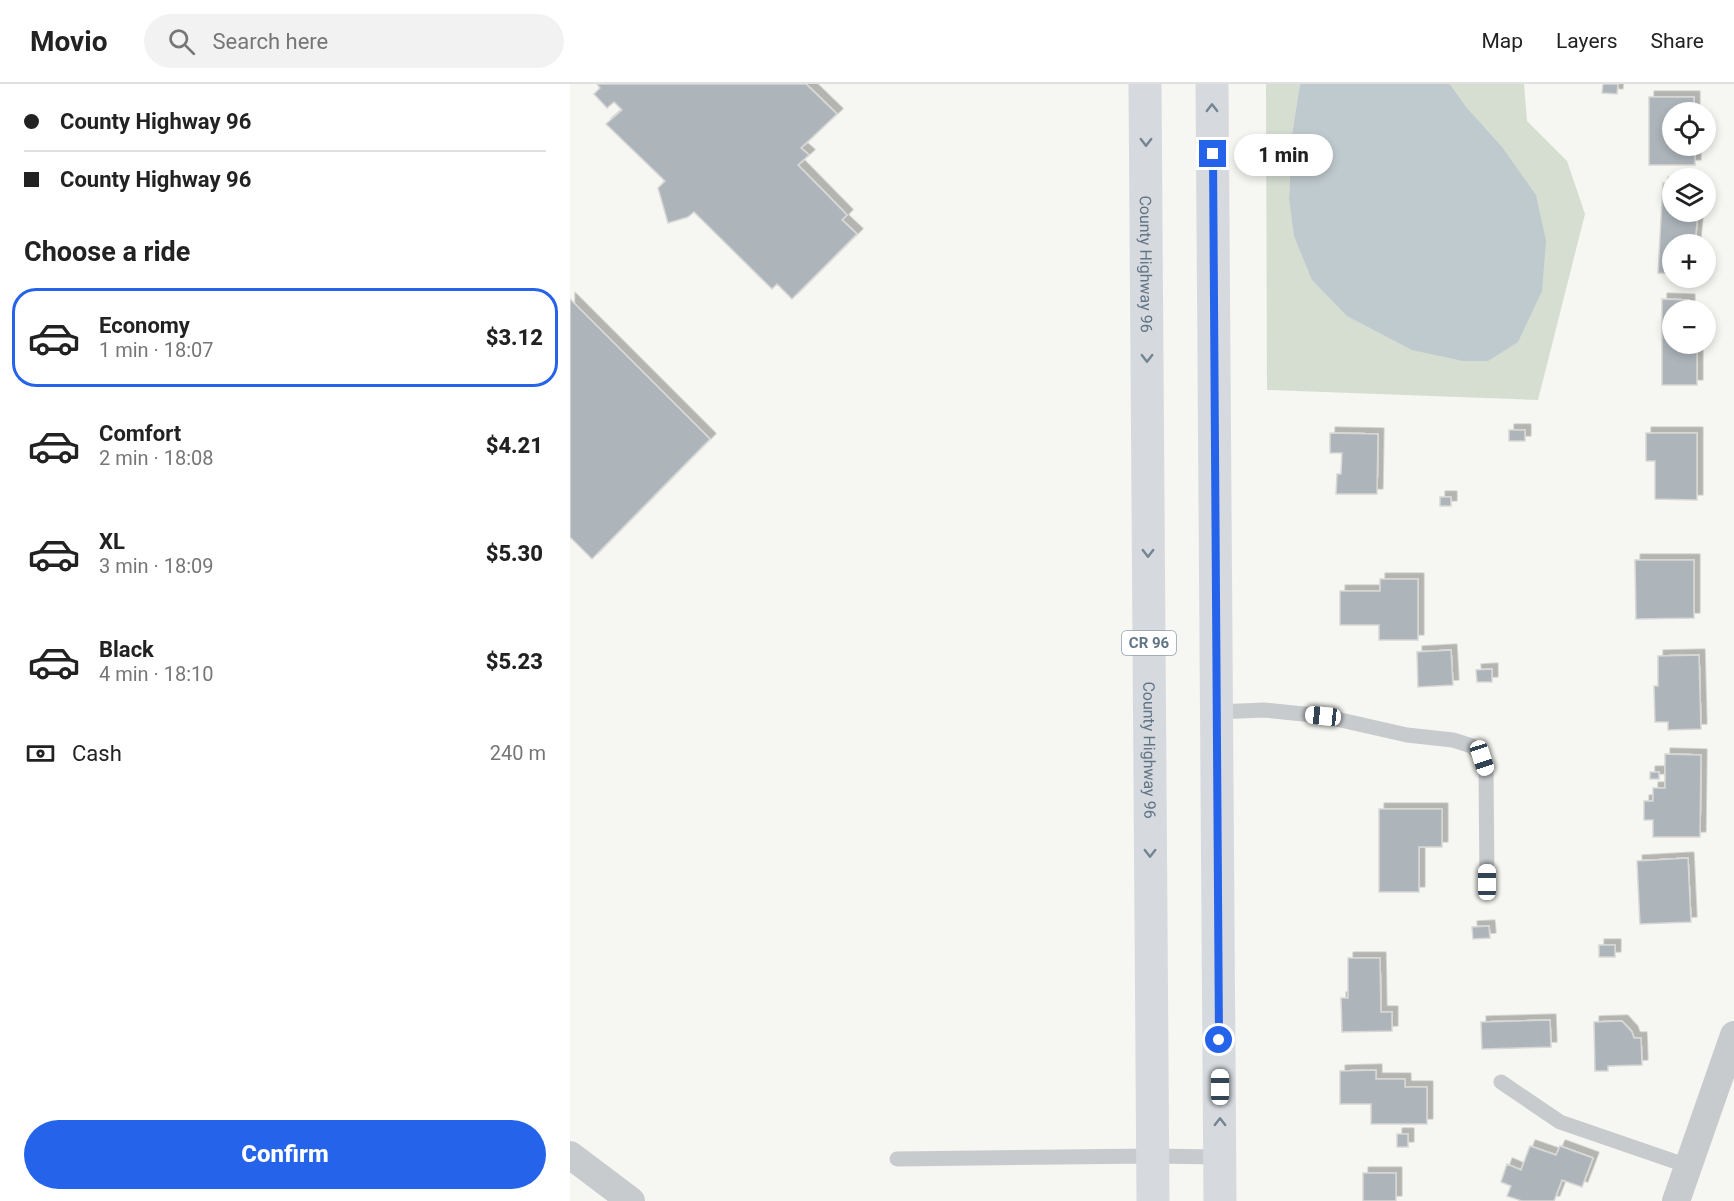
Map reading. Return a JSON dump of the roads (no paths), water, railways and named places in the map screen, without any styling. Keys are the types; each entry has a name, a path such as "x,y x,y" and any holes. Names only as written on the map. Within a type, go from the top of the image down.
{"main road":[{"name":"County Highway 96","path":"1145,84 1153,1201"},
{"path":"1212,84 1220,1201"}],"street":[{"path":"1676,1201 1734,1035"},
{"path":"570,1155 631,1201"}],"lane":[{"path":"1217,712 1264,710 1323,716 1407,735 1453,740 1472,746 1482,758 1486,770 1487,882"},
{"path":"1501,1082 1560,1122 1688,1166"},
{"path":"897,1159 1220,1157"}]}
